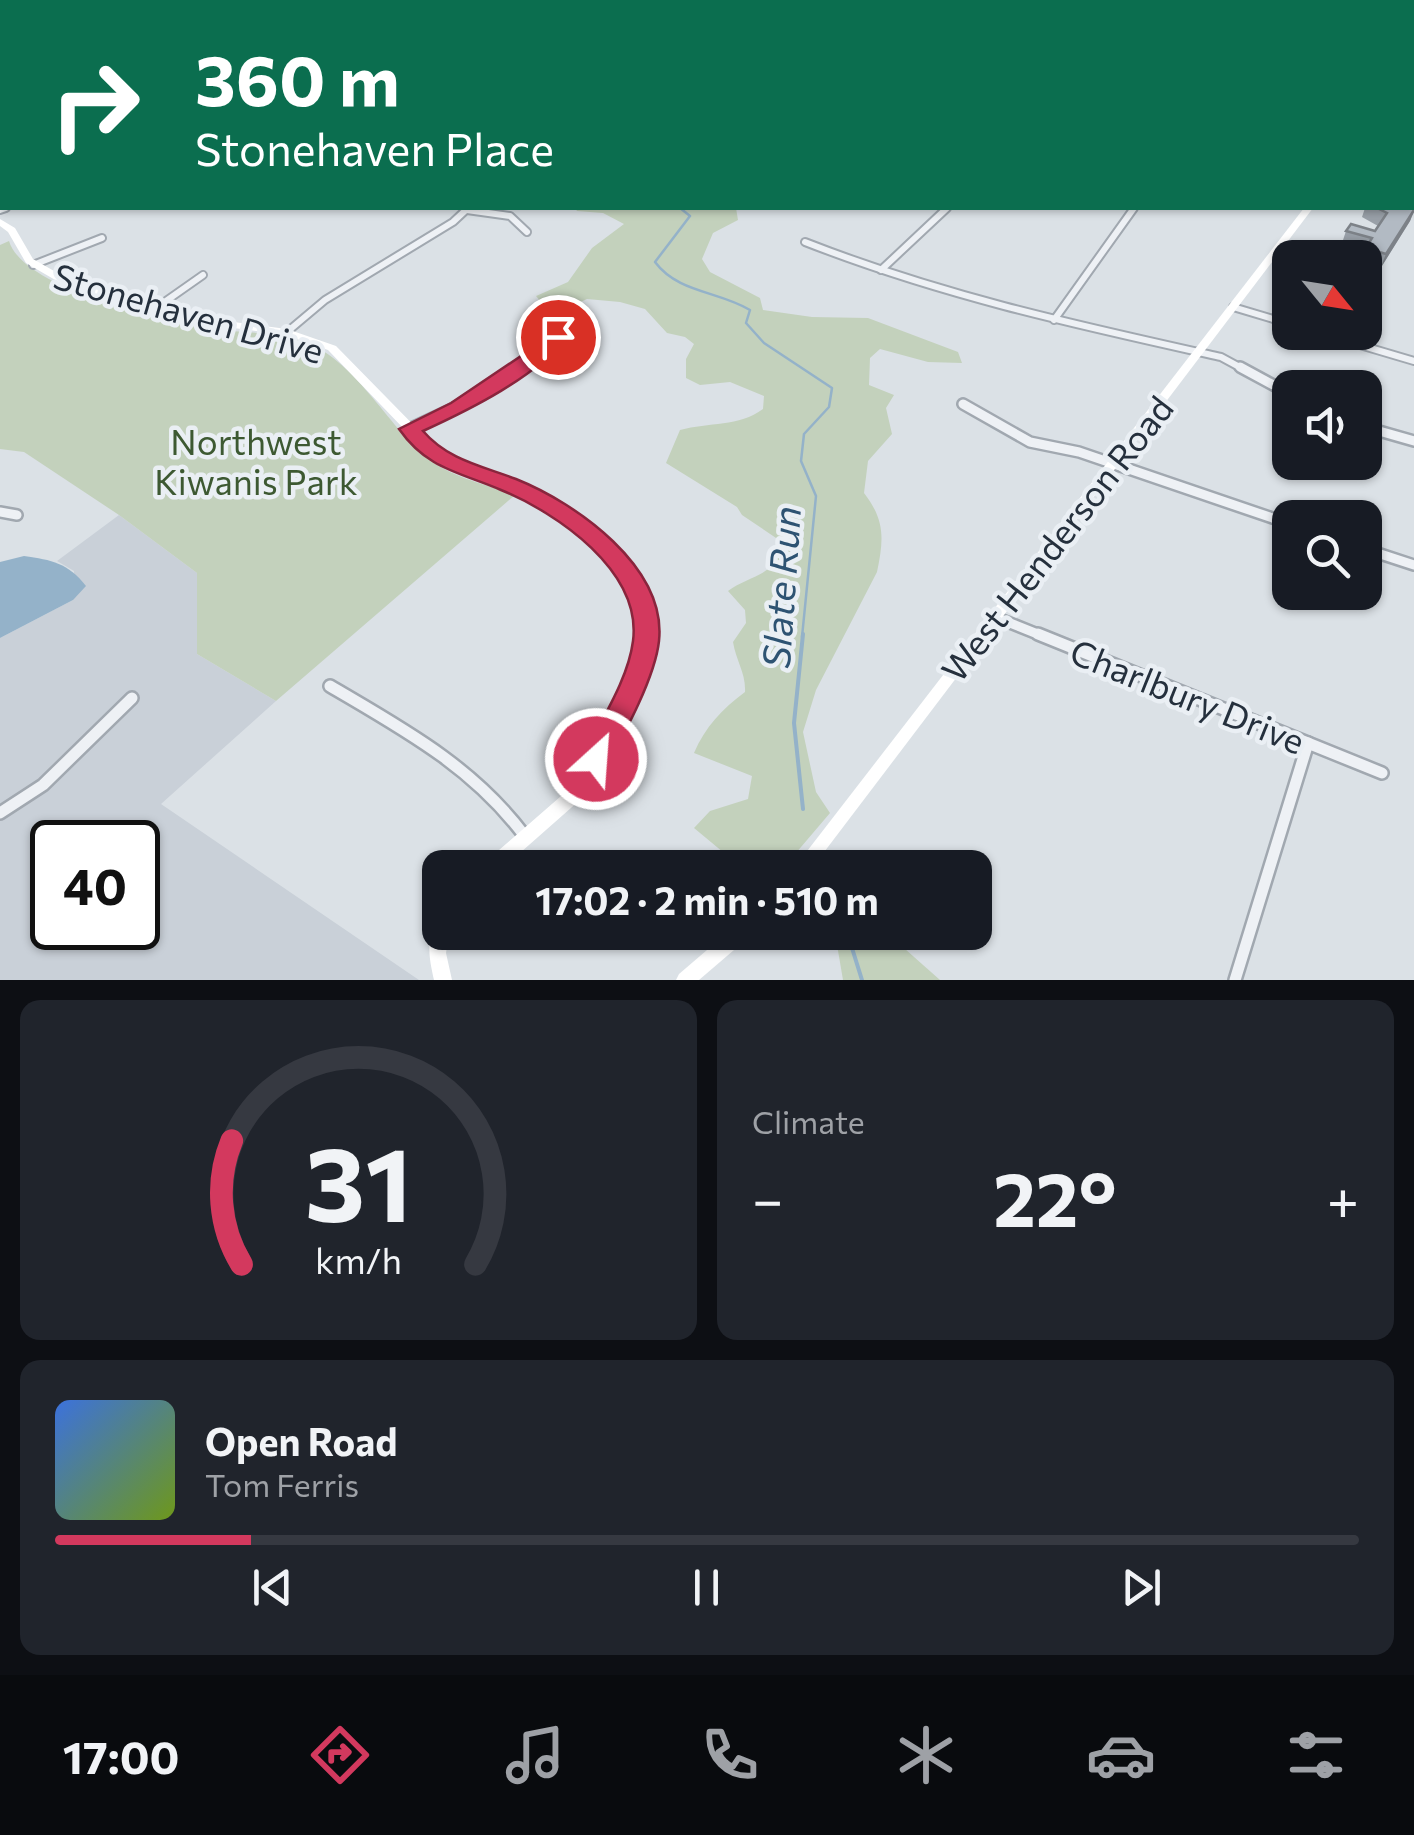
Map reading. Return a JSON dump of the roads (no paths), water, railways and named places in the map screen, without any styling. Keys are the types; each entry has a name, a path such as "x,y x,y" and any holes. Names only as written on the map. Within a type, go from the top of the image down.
{"street":[{"path":"287,332 310,310 466,210"},
{"path":"473,210 515,218 527,232"},
{"path":"881,270 945,210"},
{"path":"1054,320 1133,210"},
{"name":"West Henderson Road","path":"816,850 1306,210"},
{"name":"Stonehaven Drive","path":"0,222 12,230 21,253 33,265 73,286 219,324 287,332 332,348 423,445 460,469 522,490 572,522 628,573 646,611 647,639 642,660 587,778 566,803 509,850"},
{"path":"33,265 102,238"},
{"path":"805,242 999,308 1200,351 1237,363 1272,386"},
{"path":"156,308 203,274"},
{"path":"1233,307 1272,319"},
{"path":"409,429 458,407 542,352 558,337"},
{"path":"1379,350 1414,360"},
{"path":"963,404 1030,442 1079,452 1272,518"},
{"path":"1382,432 1414,441"},
{"path":"0,512 18,516"},
{"path":"1382,555 1414,566"},
{"name":"Charlbury Drive","path":"995,617 1382,773"},
{"path":"330,686 464,766 489,790 524,835"},
{"path":"0,812 43,785 132,698"},
{"path":"1235,980 1308,744"},
{"path":"437,950 442,980"},
{"path":"685,980 721,950"}],"water":[{"path":"24,556 59,564 86,586 73,600 0,638 0,562"}],"waterway":[{"name":"Slate Run","path":"682,210 690,216 655,262 675,280 750,310 746,323 764,343 832,388 829,407 804,434 801,461 816,496 802,637"},
{"name":"Slate Run","path":"803,634 794,723 803,809"},
{"name":"Slate Run","path":"853,950 862,980"}],"park label":[{"name":"Northwest Kiwanis Park","path":"256,460"}]}
